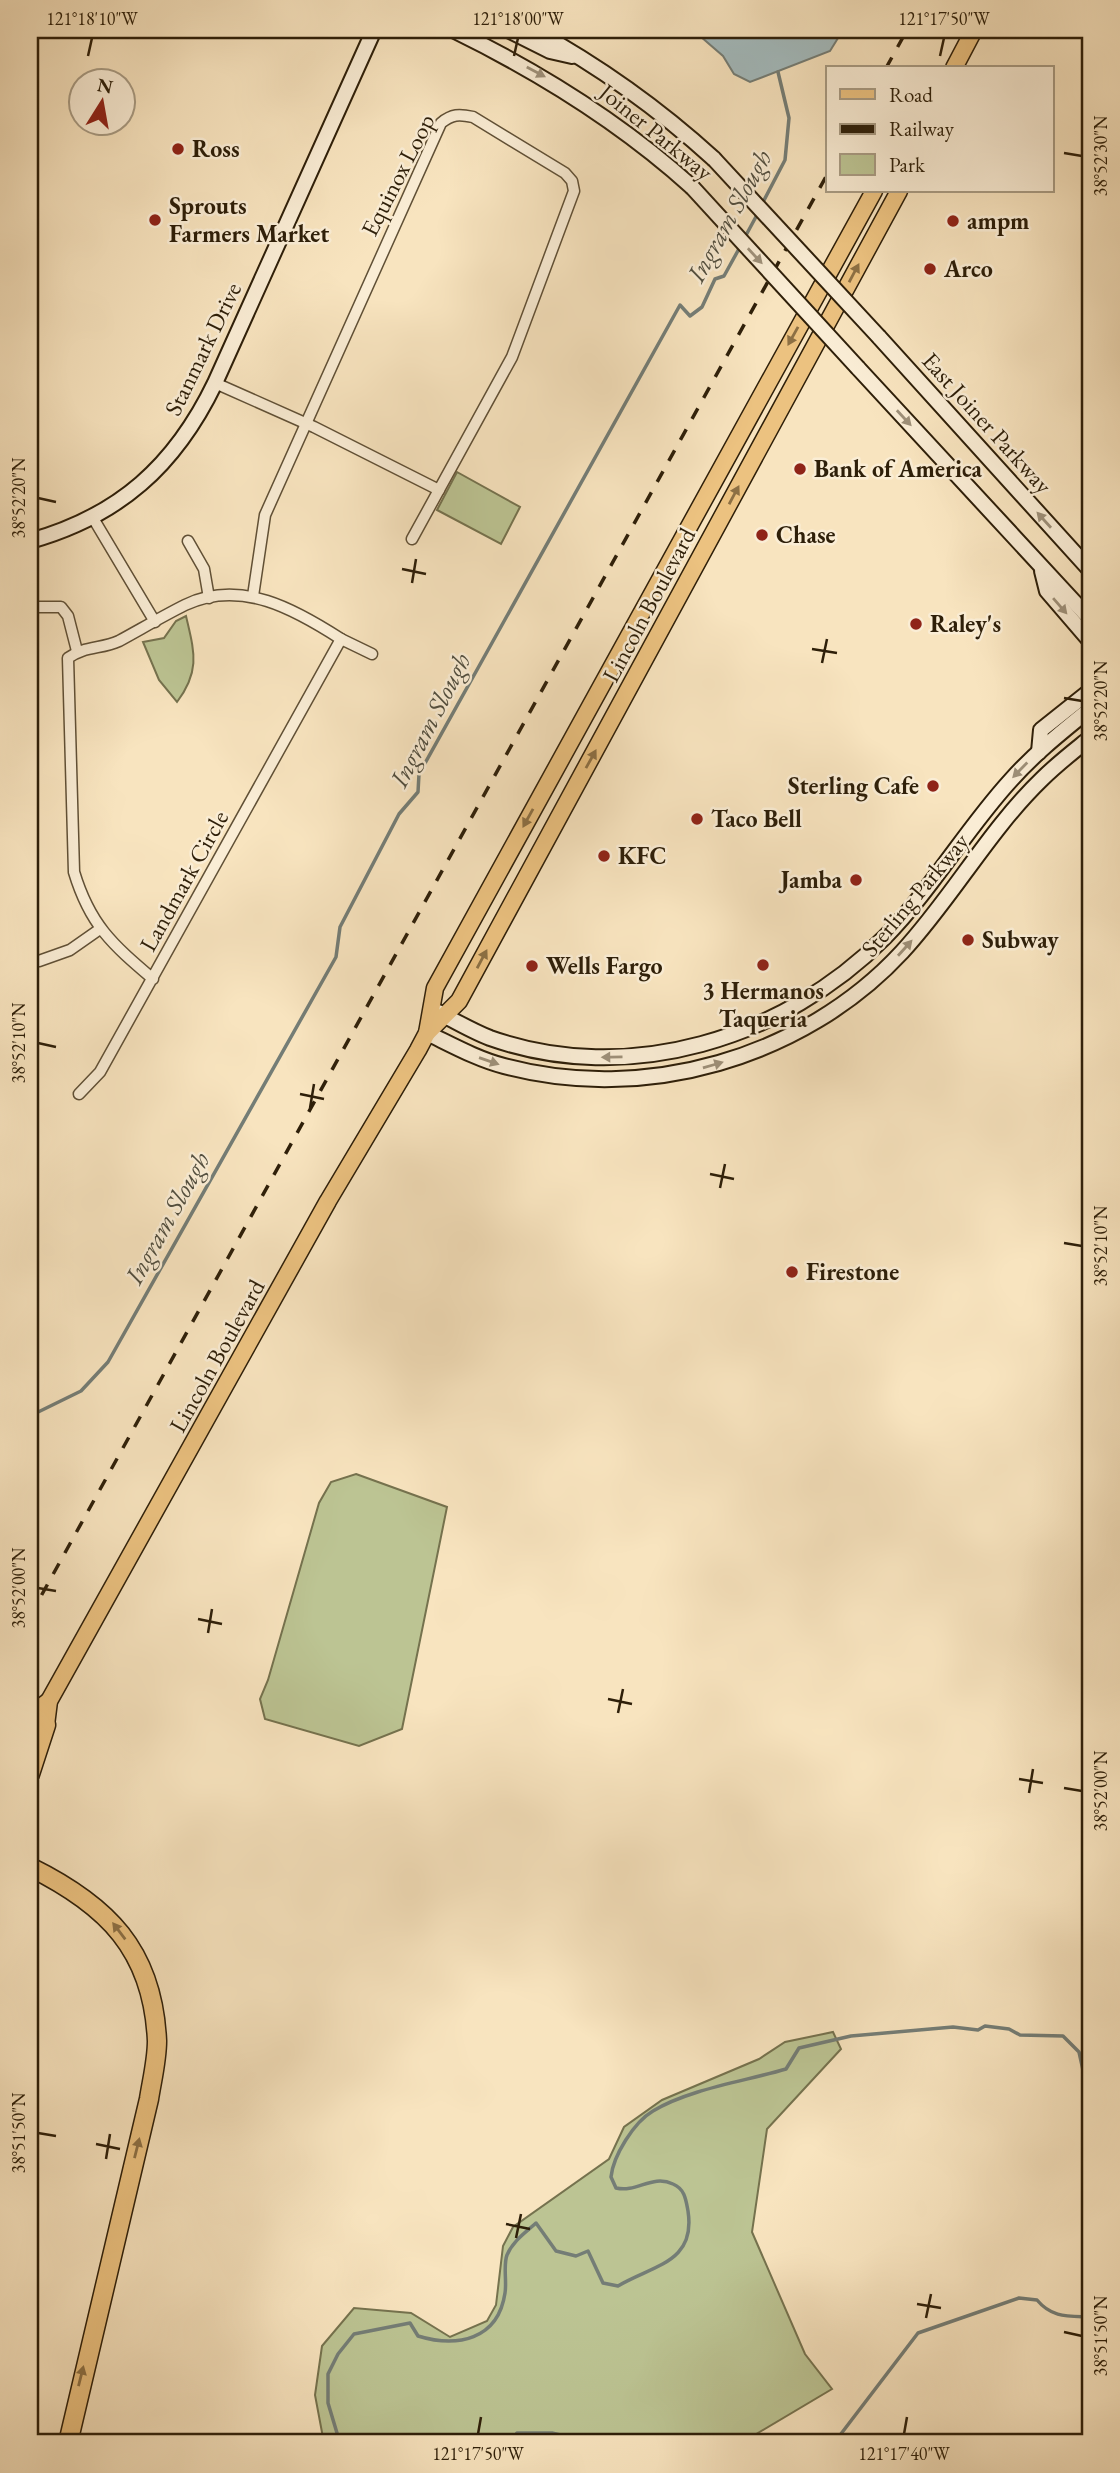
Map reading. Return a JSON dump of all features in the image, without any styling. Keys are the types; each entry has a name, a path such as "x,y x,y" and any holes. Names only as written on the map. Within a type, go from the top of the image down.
{"highway":[{"path":"30,1774 46,1725"},
{"path":"31,1865 85,1897 116,1924 137,1956 152,1996 157,2043 149,2099 68,2443"}],"main road":[{"name":"Stanmark Drive","path":"30,541 93,518 136,489 170,456 201,413 374,30"},
{"name":"Joiner Parkway","path":"453,30 548,78 603,114 692,187 1040,566"},
{"path":"508,30 550,51 583,58"},
{"name":"Joiner Parkway","path":"533,30 583,58 637,95 714,159 879,337"},
{"path":"955,66 974,30"},
{"name":"Lincoln Boulevard","path":"438,1012 435,988 873,192"},
{"name":"Lincoln Boulevard","path":"30,1753 46,1725 49,1701 328,1201 438,1012 466,990 898,192"},
{"name":"East Joiner Parkway","path":"879,337 1090,570"},
{"path":"1040,566 1090,619"},
{"path":"1040,566 1047,591 1090,641"},
{"path":"1039,752 1041,730 1090,691"},
{"name":"Sterling Parkway","path":"438,1012 483,1035 509,1044 540,1052 598,1057 653,1054 689,1047 723,1039 774,1018 823,989 885,937 1010,780 1090,709"},
{"name":"Sterling Parkway","path":"427,1033 504,1066 536,1073 598,1079 658,1076 693,1070 759,1050 826,1015 867,984 902,952 1007,818 1050,771 1090,738"},
{"path":"1050,771 1090,747"},
{"name":"Lincoln Boulevard","path":"30,1715 49,1701"}],"street":[{"name":"Equinox Loop","path":"253,596 265,515 304,423 441,123 450,115 472,117 565,173 572,181 574,191 512,357 412,539"},
{"path":"215,383 304,423 439,490"},
{"path":"93,518 155,622"},
{"path":"188,541 204,569 209,598"},
{"path":"30,607 61,607 68,616 77,651 116,642 188,603 209,598 253,596 295,610 341,639 372,654"},
{"name":"Landmark Circle","path":"77,651 68,658 74,872 80,893 110,943 153,979 341,639"},
{"path":"39,961 70,950 100,929"},
{"path":"79,1094 100,1072 153,979"}],"green space":[{"path":"457,472 520,507 501,544 437,510"},
{"path":"186,616 193,650 193,670 185,691 177,702 159,680 143,642 164,638 176,621"},
{"path":"356,1474 447,1507 402,1729 359,1746 265,1719 260,1699 268,1680 319,1503 331,1482"},
{"path":"833,2032 841,2049 767,2129 752,2232 805,2354 832,2389 741,2443 324,2443 315,2395 322,2346 354,2308 411,2313 450,2337 487,2321 496,2305 503,2246 513,2227 609,2159 624,2127 662,2100 759,2059 785,2042"}],"water":[{"path":"693,30 843,30 830,51 750,82 734,74 723,56"}],"waterway":[{"name":"Ingram Slough","path":"761,206 785,160 789,118 778,72"},
{"name":"Ingram Slough","path":"745,237 758,213"},
{"name":"Ingram Slough","path":"30,1416 81,1391 108,1362 336,957 340,927 399,814 418,792 419,774 680,305 690,316 702,307 715,279 724,276 740,247"},
{"path":"340,2443 328,2403 328,2374 338,2354 354,2334 410,2323 418,2336 433,2340 474,2337 494,2321 501,2309 505,2293 507,2255 516,2241 536,2223 556,2251 576,2256 588,2251 603,2283 618,2286 658,2267 679,2252 689,2228 687,2203 680,2189 673,2184 658,2181 631,2188 616,2188 611,2177 620,2150 632,2131 646,2116 667,2103 700,2091 786,2069 799,2048 851,2036 953,2027 978,2030 985,2026 1009,2029 1020,2035 1063,2036 1079,2052 1083,2070 1090,2073"},
{"path":"834,2443 918,2333 1019,2298 1037,2300 1049,2310 1061,2315 1090,2317"},
{"path":"511,2443 517,2433 552,2433 594,2443"}],"railway":[{"path":"887,66 907,30"},
{"path":"30,1616 826,177"}],"place":[{"name":"Ross","path":"178,149"},
{"name":"Sprouts Farmers Market","path":"155,220"},
{"name":"ampm","path":"953,221"},
{"name":"Arco","path":"930,269"},
{"name":"Bank of America","path":"800,469"},
{"name":"Chase","path":"762,535"},
{"name":"Raley's","path":"916,624"},
{"name":"Sterling Cafe","path":"933,786"},
{"name":"Taco Bell","path":"697,819"},
{"name":"KFC","path":"604,856"},
{"name":"Jamba","path":"856,880"},
{"name":"Subway","path":"968,940"},
{"name":"3 Hermanos Taqueria","path":"763,965"},
{"name":"Wells Fargo","path":"532,966"},
{"name":"Firestone","path":"792,1272"}]}
